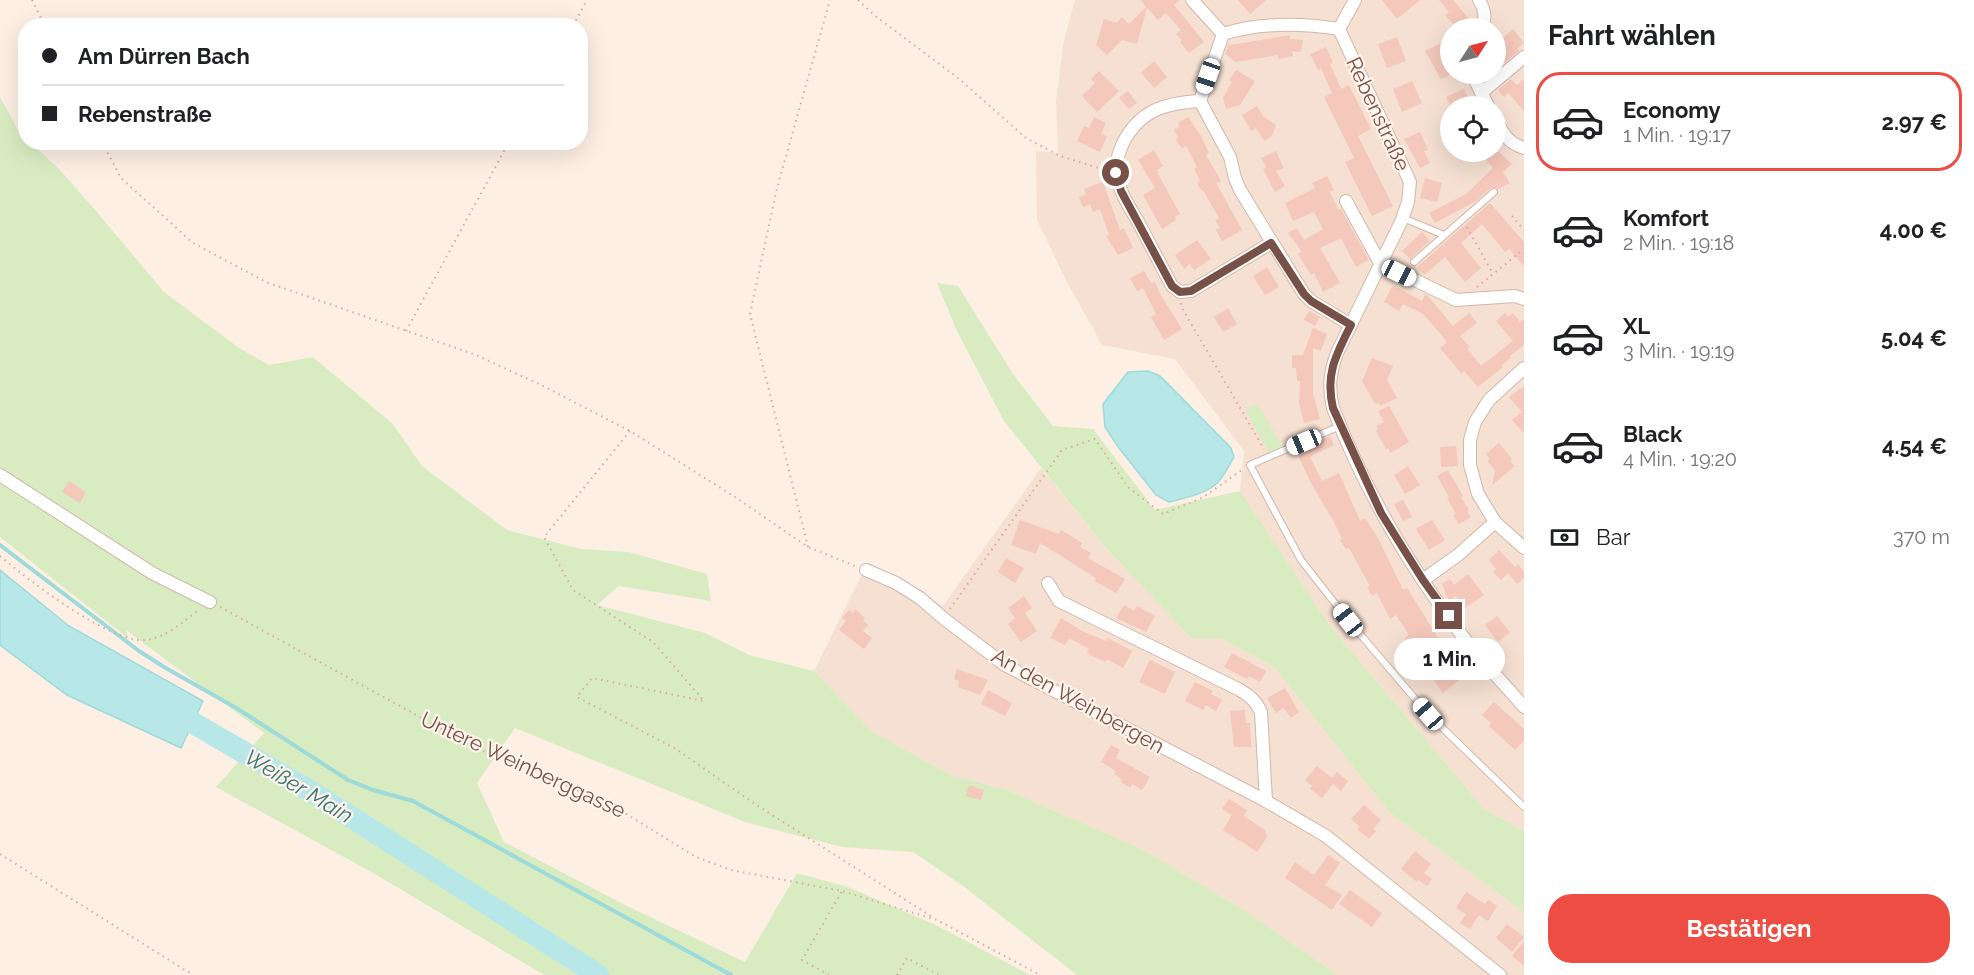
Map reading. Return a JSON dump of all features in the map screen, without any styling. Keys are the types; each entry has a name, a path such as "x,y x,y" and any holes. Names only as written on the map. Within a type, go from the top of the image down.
{"street":[{"path":"1192,0 1223,34"},
{"path":"1223,34 1238,29 1300,23 1339,29 1355,0"},
{"path":"1479,0 1485,11 1485,18"},
{"name":"Rebenstraße","path":"1339,29 1410,182 1408,202 1403,218 1337,353 1331,371 1329,390 1340,426 1381,513 1423,580 1476,652 1524,706"},
{"path":"1223,34 1200,101 1230,157 1234,178 1240,190 1304,294 1311,301 1351,325"},
{"path":"1481,93 1524,57"},
{"path":"1477,84 1483,96"},
{"path":"1200,101 1165,106 1140,119 1129,132 1121,148 1116,173 1121,191 1172,286 1180,292 1191,291 1271,243"},
{"path":"1506,138 1512,144 1524,148"},
{"path":"1346,201 1380,264 1456,300 1515,296 1524,299"},
{"path":"1524,368 1489,400 1475,422 1470,440 1470,465 1478,494 1495,522 1524,548"},
{"path":"0,475 152,573 210,602"},
{"path":"1423,580 1458,555 1495,522"},
{"name":"An den Weinbergen","path":"866,570 896,583 920,598 1005,665 1266,801 1326,836 1500,975"},
{"path":"1048,583 1059,601 1248,694 1257,703 1262,712 1266,801"}],"lane":[{"path":"1414,262 1494,192"},
{"path":"1403,218 1444,236"},
{"path":"1340,426 1250,465 1301,560 1348,620 1428,714 1524,807"}],"path":[{"path":"32,0 41,18"},
{"path":"577,18 587,0"},
{"path":"808,547 750,314 777,188 830,0"},
{"path":"858,0 874,15 958,78 1026,138 1060,156 1116,173"},
{"path":"106,150 121,178 193,243 266,282 476,355 541,385 630,431 735,497 808,547 866,570"},
{"path":"406,331 505,150"},
{"path":"1512,216 1524,230"},
{"path":"1463,219 1493,274"},
{"path":"1477,287 1524,249"},
{"path":"1180,292 1182,308 1268,457"},
{"path":"630,431 544,537 573,590 653,642 704,701 592,678 577,697 676,749 755,804 936,920"},
{"path":"943,618 1062,450 1095,439 1128,487 1163,514 1202,498 1250,465"},
{"path":"0,556 92,623 129,639 145,640 160,636 210,602"},
{"name":"Untere Weinberggasse","path":"210,602 476,748 610,804 696,857 731,870 842,891 936,920 1040,975"},
{"path":"0,854 192,975"},
{"path":"829,975 802,960 842,891"},
{"path":"897,975 907,958 939,975"}],"shaded area":[{"path":"1075,0 1524,0 1524,831 1484,809 1330,626 1240,491 1244,451 1175,359 1102,345 1067,282 1037,220 1036,151 1058,153 1056,101 1064,40"},
{"path":"1041,468 1107,549 1191,638 1222,639 1274,667 1390,813 1524,912 1524,975 1335,975 1239,907 1140,848 1007,790 949,774 871,731 814,671 868,562 943,606"}],"green space":[{"path":"0,97 18,129 18,150 39,150 59,169 164,292 239,348 269,365 313,357 392,423 422,466 507,530 581,549 629,552 707,574 711,601 619,586 597,605 705,633 749,655 814,671 871,731 949,774 1007,790 1140,848 1239,907 1335,975 1077,975 963,886 913,852 842,847 745,822 515,728 477,783 504,842 623,904 745,962 797,873 848,887 938,926 1030,975 544,975 375,874 216,787 264,733 126,630 129,639 0,537"},
{"path":"937,283 958,286 1013,374 1053,426 1093,429 1155,510 1240,491 1330,626 1484,809 1524,831 1524,912 1390,813 1274,667 1222,639 1191,638 1107,549 1004,421 957,331"},
{"path":"1258,404 1283,447 1269,454 1246,410"}],"water":[{"path":"1148,371 1160,376 1231,448 1234,457 1226,472 1210,488 1193,496 1169,502 1156,495 1105,427 1103,404 1128,372"},
{"path":"0,570 69,626 203,701 181,748 67,695 0,645"}],"building":[{"path":"1141,0 1180,0 1174,5 1204,42 1189,53 1176,34 1181,30 1166,13 1158,20 1147,8 1137,44 1122,40 1107,55 1096,45 1104,19 1117,23 1122,17 1129,24 1146,7"},
{"path":"1238,0 1266,0 1250,14"},
{"path":"1382,0 1420,0 1397,19"},
{"path":"1439,0 1453,0 1468,18 1448,18 1445,15 1449,12"},
{"path":"1513,29 1524,43 1517,49 1519,51 1506,62 1506,35"},
{"path":"1290,35 1290,39 1303,40 1301,52 1292,51 1293,56 1278,59 1278,55 1236,62 1225,54 1229,43 1231,45"},
{"path":"1397,37 1406,61 1387,68 1378,44"},
{"path":"1440,44 1440,77 1425,51"},
{"path":"1326,47 1333,63 1330,64 1341,89 1349,85 1371,129 1358,136 1393,206 1372,216 1345,162 1354,158 1324,97 1332,93 1321,68 1318,70 1310,54"},
{"path":"1154,61 1167,77 1154,88 1141,73"},
{"path":"1236,70 1255,81 1240,105 1226,109 1223,98 1232,82 1229,80"},
{"path":"1099,71 1119,91 1097,112 1082,96 1095,83 1091,79"},
{"path":"1511,79 1517,85 1524,79 1524,111 1508,93 1503,96 1498,90"},
{"path":"1412,81 1422,103 1402,112 1393,89"},
{"path":"1464,89 1467,96 1448,96"},
{"path":"1128,91 1137,103 1129,109 1119,98"},
{"path":"1257,106 1263,116 1276,125 1272,136 1264,141 1256,128 1251,131 1242,115"},
{"path":"1094,117 1106,123 1101,134 1107,136 1100,152 1077,141 1084,126 1089,128"},
{"path":"1188,117 1201,136 1209,153 1206,155 1221,181 1216,183 1242,230 1222,241 1216,230 1220,228 1215,220 1219,218 1197,183 1200,180 1194,169 1197,167 1186,146 1182,149 1176,139 1178,137 1174,130 1180,126 1178,123"},
{"path":"1420,132 1428,150 1424,151 1430,163 1420,168 1404,139"},
{"path":"1154,150 1163,166 1157,170 1158,174 1180,214 1175,217 1176,220 1162,229 1143,195 1155,188 1138,160"},
{"path":"1276,151 1284,168 1276,171 1285,186 1275,192 1263,169 1266,167 1261,158"},
{"path":"1506,158 1512,164 1503,172 1510,183 1498,189 1491,188 1476,201 1435,223 1429,213 1466,194 1493,168 1488,162 1506,162"},
{"path":"1327,176 1334,190 1330,192 1338,210 1341,209 1369,260 1356,267 1341,238 1320,248 1340,283 1323,292 1314,273 1311,275 1298,254 1302,252 1288,233 1297,228 1304,240 1323,229 1314,212 1293,221 1285,203 1315,188 1312,183"},
{"path":"1425,178 1442,183 1437,202 1420,198"},
{"path":"1103,182 1120,230 1124,228 1133,248 1118,255 1106,236 1109,235 1100,209 1093,212 1090,204 1083,207 1079,197 1086,195 1084,189"},
{"path":"1490,203 1524,242 1524,266 1509,249 1505,252 1482,224 1461,243 1481,268 1465,282 1445,257 1424,275 1417,267"},
{"path":"1422,232 1430,241 1410,259 1402,251"},
{"path":"1197,240 1211,259 1194,270 1190,264 1184,269 1175,255"},
{"path":"1267,267 1279,287 1265,295 1253,276"},
{"path":"1144,271 1151,283 1155,282 1182,329 1164,340 1151,317 1156,314 1143,288 1137,291 1130,278"},
{"path":"1393,285 1422,301 1425,294 1427,295 1453,326 1469,313 1477,323 1460,336 1470,347 1467,349 1481,366 1513,341 1496,321 1505,313 1508,317 1513,313 1520,322 1524,319 1524,345 1510,356 1511,358 1502,365 1503,367 1478,387 1464,371 1462,374 1440,348 1446,343 1445,339 1423,314 1403,304 1399,311 1384,302"},
{"path":"1228,308 1237,324 1223,332 1214,317"},
{"path":"1309,311 1320,317 1315,326 1304,320"},
{"path":"1313,328 1327,334 1321,351 1313,348 1313,394 1320,419 1304,423 1299,403 1300,381 1297,381 1296,368 1292,368 1292,355 1303,355"},
{"path":"1372,358 1393,366 1387,380 1397,398 1380,406 1379,403 1375,404 1362,381"},
{"path":"1524,386 1524,433 1512,420 1522,412 1509,397"},
{"path":"1389,406 1409,442 1390,453 1376,431 1378,429 1376,426 1384,422 1378,411"},
{"path":"1330,436 1334,445 1310,457 1322,481 1339,473 1360,521 1365,518 1379,540 1403,590 1407,588 1450,657 1454,654 1468,673 1443,693 1417,658 1405,638 1409,635 1396,615 1390,619 1377,593 1372,596 1367,587 1370,586 1349,548 1346,549 1340,540 1342,539 1334,522 1311,483 1296,451"},
{"path":"1499,443 1515,466 1492,485 1495,471 1488,462 1489,458 1486,454"},
{"path":"1456,446 1458,466 1441,467 1440,447"},
{"path":"1408,466 1420,485 1405,494 1394,475"},
{"path":"1448,470 1463,496 1461,497 1471,517 1459,524 1453,515 1456,514 1447,498 1449,497 1437,476"},
{"path":"69,481 86,492 80,503 62,492"},
{"path":"1403,500 1412,517 1403,521 1394,504"},
{"path":"1020,520 1059,534 1061,530 1082,543 1080,547 1091,553 1088,558 1125,579 1116,593 1040,543 1036,554 1011,545"},
{"path":"1432,520 1445,540 1429,550 1416,529"},
{"path":"1499,550 1515,567 1518,564 1524,572 1524,578 1517,584 1508,573 1501,580 1493,572 1496,569 1489,560"},
{"path":"1006,558 1024,568 1015,583 998,572"},
{"path":"1468,574 1484,595 1465,608 1456,596 1449,602 1442,584 1450,579 1454,585"},
{"path":"1024,596 1032,608 1025,613 1037,631 1021,642 1008,624 1015,618 1008,608"},
{"path":"1124,605 1134,611 1137,606 1155,616 1146,632 1116,618"},
{"path":"855,609 865,618 863,621 868,625 863,631 872,638 864,649 839,630 846,621 842,618 849,610 853,613"},
{"path":"1497,616 1510,632 1498,642 1485,625"},
{"path":"1061,618 1082,631 1106,641 1108,638 1132,651 1123,668 1107,659 1106,662 1092,656 1087,652 1089,649 1069,638 1065,645 1050,638"},
{"path":"1232,653 1266,671 1260,682 1249,676 1247,679 1224,667"},
{"path":"1150,660 1175,672 1165,694 1139,682"},
{"path":"957,669 988,680 980,695 958,687 959,681 954,679"},
{"path":"1195,682 1213,691 1211,694 1222,700 1216,711 1206,705 1203,710 1185,701"},
{"path":"1285,688 1299,712 1291,718 1284,708 1276,713 1267,698"},
{"path":"988,690 1012,703 1005,716 981,704"},
{"path":"1494,702 1524,729 1524,741 1515,750 1489,726 1491,723 1482,715"},
{"path":"1245,710 1246,723 1250,723 1251,747 1234,747 1230,711"},
{"path":"1111,745 1120,750 1116,758 1150,777 1142,790 1132,784 1130,788 1121,782 1122,779 1114,774 1116,771 1101,762"},
{"path":"1317,766 1332,778 1337,772 1348,781 1341,791 1333,784 1322,798 1310,789 1312,786 1305,780"},
{"path":"969,785 984,790 981,800 966,796"},
{"path":"1229,799 1247,810 1244,816 1265,830 1267,837 1257,852 1223,830 1232,815 1222,809"},
{"path":"1364,805 1381,820 1373,829 1376,831 1369,839 1357,829 1360,827 1351,819"},
{"path":"1415,851 1431,864 1424,873 1432,879 1427,886 1418,880 1417,882 1401,869"},
{"path":"1328,855 1340,863 1325,885 1342,895 1332,910 1285,878 1295,862 1314,875"},
{"path":"1350,890 1382,913 1372,927 1339,904"},
{"path":"1466,892 1485,904 1488,900 1497,906 1488,921 1479,915 1470,929 1460,923 1466,914 1456,908"},
{"path":"1507,924 1524,937 1512,952 1496,938"},
{"path":"1524,941 1524,966 1512,956"}],"waterway":[{"path":"0,545 139,651 238,709 348,780 373,790 413,801 731,975"},
{"name":"Weißer Main","path":"166,707 315,794 598,975"}],"route":[{"path":"1116,173 1121,191 1172,286 1180,292 1191,291 1271,243 1304,294 1311,301 1351,325 1331,371 1329,390 1333,408 1381,513 1423,580 1449,616"}]}
